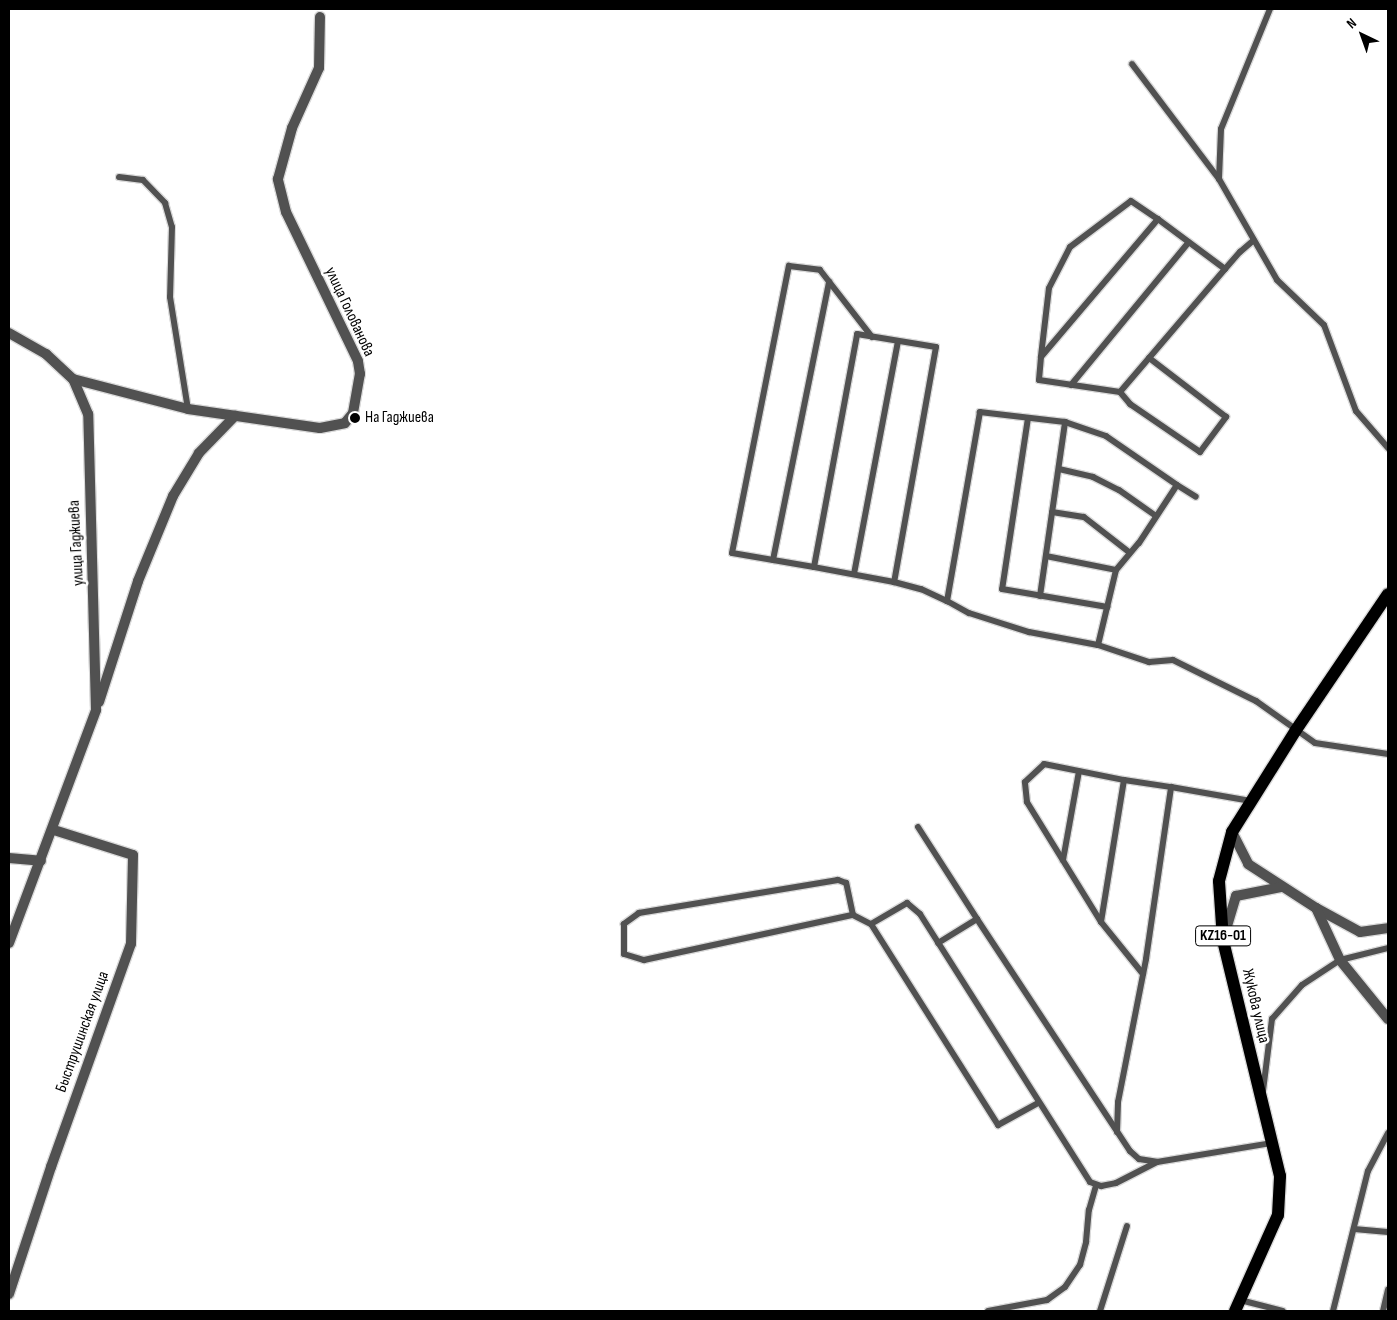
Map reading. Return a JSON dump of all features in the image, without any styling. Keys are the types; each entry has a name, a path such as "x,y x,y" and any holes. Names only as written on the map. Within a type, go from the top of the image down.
{"main road":[{"name":"Жукова улица","path":"1238,1306 1278,1215 1280,1176 1274,1143 1261,1104 1223,940 1219,881 1232,832 1296,730 1388,594"}],"street":[{"name":"улица Голованова","path":"9,333 46,354 72,379 188,409 320,428 340,425 353,413 360,374 358,361 286,212 278,179 292,128 319,68 320,17"},
{"name":"улица Гаджиева","path":"72,379 88,414 96,710"},
{"name":"улица Гаджиева","path":"9,943 54,830 138,581 173,496 199,453 234,416"},
{"name":"Быструшинская улица","path":"9,1294 50,1167 131,944 133,855 54,830"},
{"path":"1232,832 1248,864 1316,908 1360,932 1388,928"},
{"path":"9,858 42,861"},
{"path":"1223,940 1236,896 1282,886"},
{"path":"1316,908 1340,960 1388,1019"}],"lane":[{"path":"1219,179 1221,129 1270,9"},
{"path":"1132,64 1219,179 1277,280 1324,325 1356,411 1388,448"},
{"path":"119,177 144,180 165,203 172,227 170,297 188,409"},
{"path":"1149,358 1226,417 1200,452 1130,404 1120,392 1039,380 1050,288 1070,247 1131,201 1225,270"},
{"path":"1041,357 1158,219"},
{"path":"1120,392 1225,270 1254,240"},
{"path":"1072,385 1189,242"},
{"path":"872,337 820,270 790,266 732,552 894,582 921,589 969,613 1029,632 1098,645 1149,662 1173,660 1256,701 1316,743 1388,754"},
{"path":"773,560 829,282"},
{"path":"814,567 857,334 936,347 894,582"},
{"path":"854,574 898,341"},
{"path":"947,601 980,412 1066,422 1106,436 1196,497"},
{"path":"1028,418 1002,589 1107,607"},
{"path":"1040,596 1066,422"},
{"path":"1058,469 1093,477 1119,490 1156,516"},
{"path":"1098,645 1116,570 1177,485"},
{"path":"1052,512 1084,517 1130,553"},
{"path":"1046,556 1116,570"},
{"path":"1143,974 1101,922 1027,802 1025,782 1044,764 1252,802"},
{"path":"1063,860 1079,771"},
{"path":"1101,922 1124,780"},
{"path":"1117,1132 1118,1102 1143,974 1171,787"},
{"path":"918,827 1117,1132 1139,1159 1157,1162"},
{"path":"853,915 846,883 838,880 639,913 624,924 624,954 644,960 853,915 871,924 998,1125 1038,1103"},
{"path":"871,924 907,903 920,914 1038,1103 1090,1182 1096,1184 1116,1183 1157,1162 1274,1143"},
{"path":"938,943 977,919"},
{"path":"1261,1104 1272,1018 1302,985 1340,960 1388,948"},
{"path":"1333,1311 1368,1171 1388,1133"},
{"path":"988,1311 1047,1300 1066,1287 1080,1265 1086,1242 1088,1210 1096,1184"},
{"path":"1100,1311 1127,1226"},
{"path":"1354,1229 1388,1232"},
{"path":"1383,1311 1388,1290"},
{"path":"1238,1306 1283,1311"}],"place":[{"name":"На Гаджиева","path":"355,418"}]}
